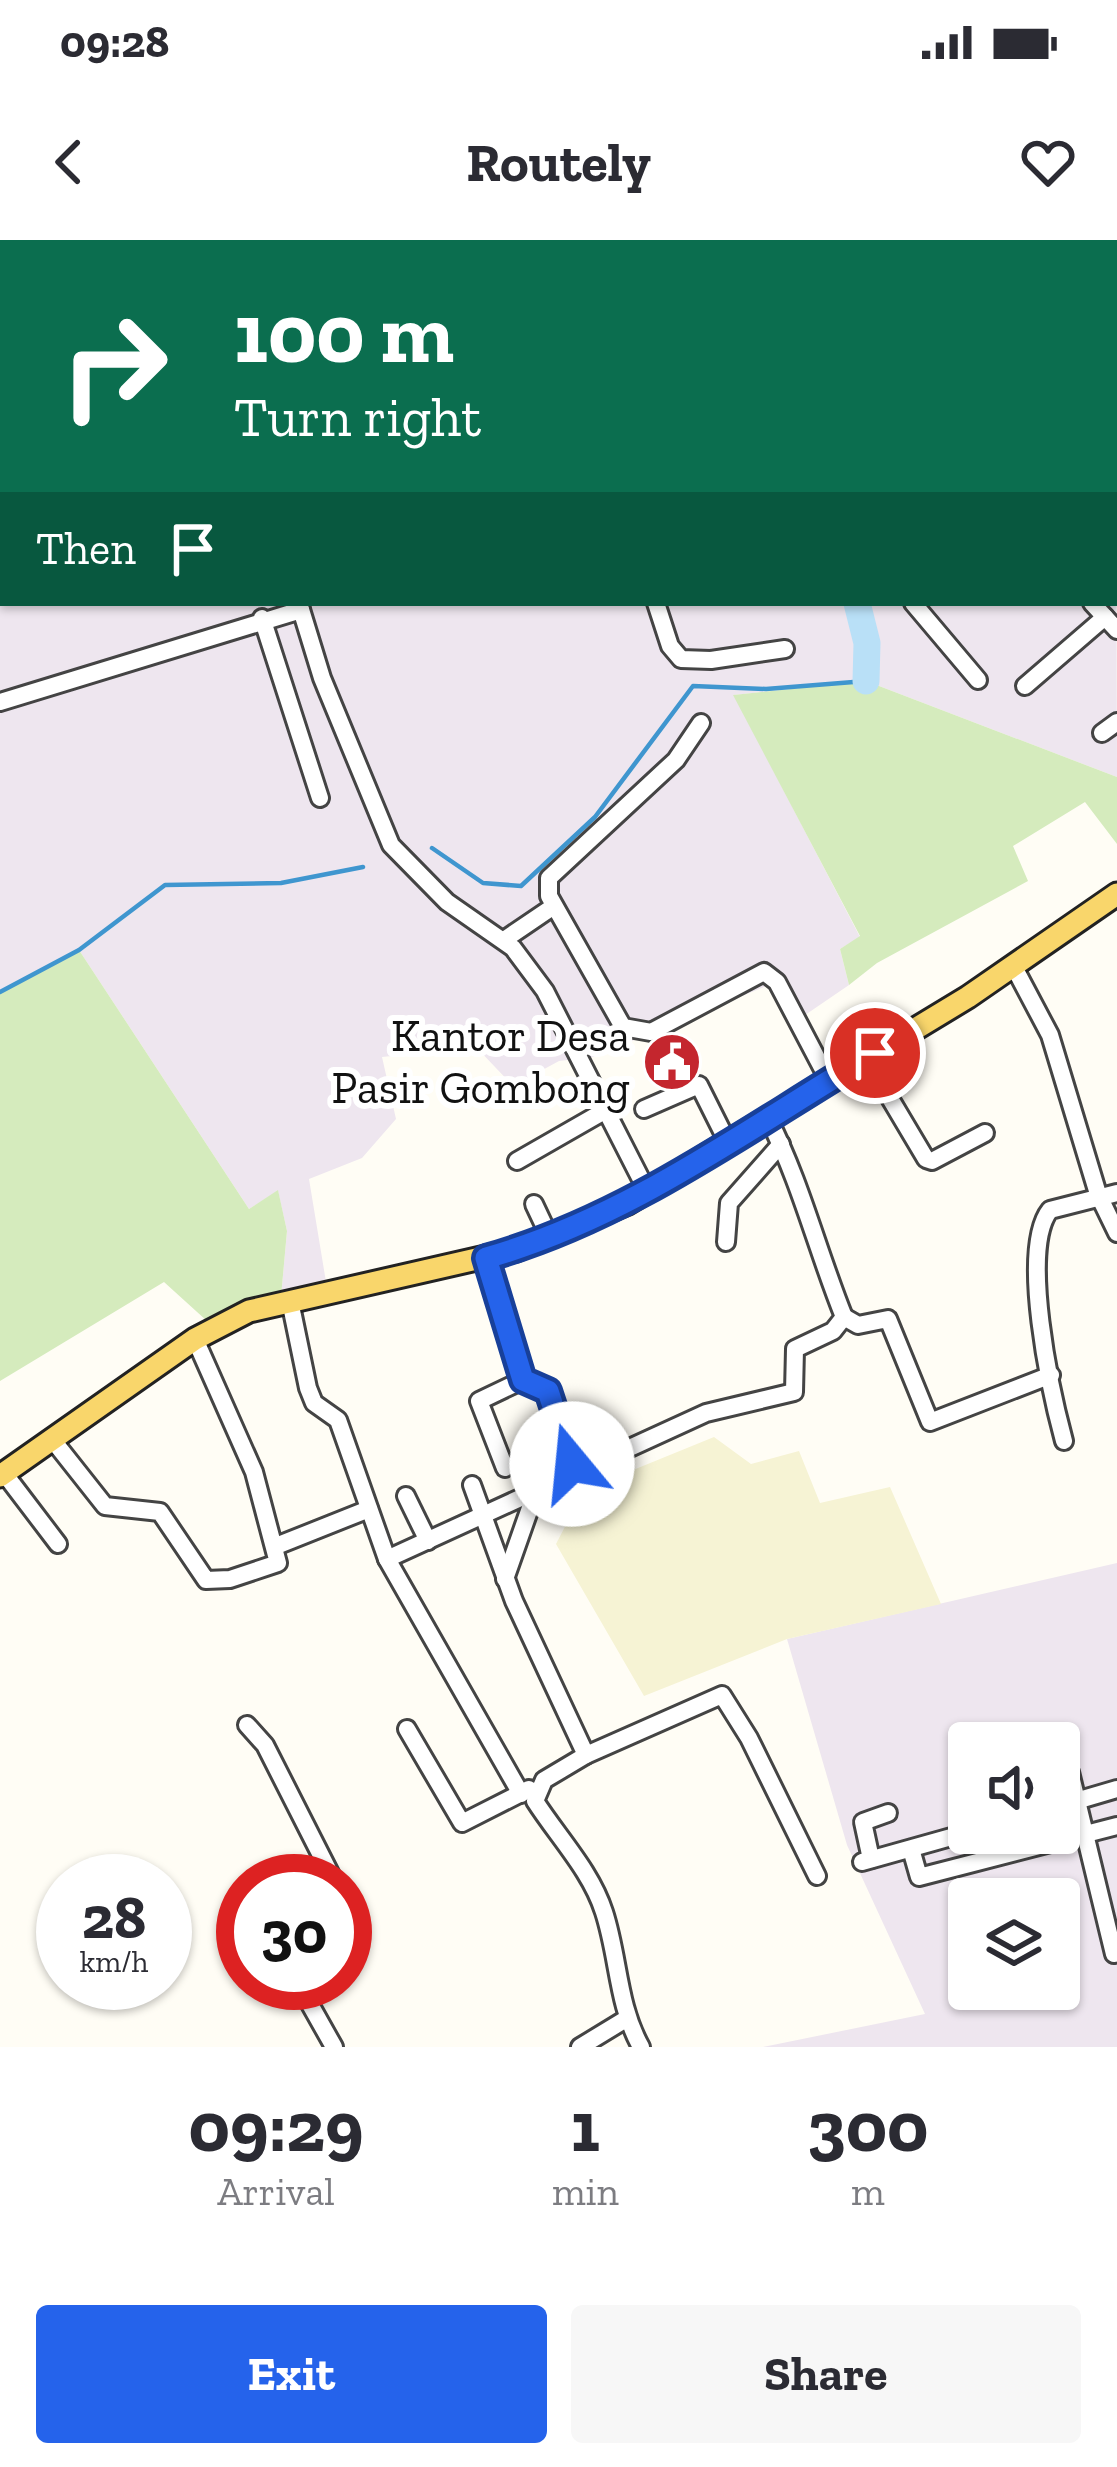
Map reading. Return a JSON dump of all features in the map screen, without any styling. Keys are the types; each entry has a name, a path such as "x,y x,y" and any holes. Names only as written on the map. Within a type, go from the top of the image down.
{"main road":[{"path":"2,1474 195,1339 249,1311 486,1258 550,1238 646,1191 1014,967 1117,894"}],"street":[{"path":"0,702 300,606 322,678 391,845 447,902 504,940 545,991 646,1191"},
{"path":"657,606 670,646 681,659 711,660 785,649"},
{"path":"916,606 978,680"},
{"path":"1025,686 1105,617"},
{"path":"262,618 320,798"},
{"path":"700,723 676,760 549,878 554,906 623,1027 651,1031 764,972 777,982 829,1081"},
{"path":"504,940 554,906"},
{"path":"1014,967 1051,1035 1108,1194 1117,1233"},
{"path":"866,1058 926,1159 932,1161 985,1133"},
{"path":"644,1108 699,1085 728,1143"},
{"path":"517,1161 605,1110"},
{"path":"768,1118 803,1191 808,1228 844,1317 858,1325 888,1319 930,1422 1051,1375"},
{"path":"726,1242 729,1203 782,1144"},
{"path":"1064,1441 1037,1267 1039,1231 1050,1210 1108,1194"},
{"path":"534,1204 550,1238"},
{"path":"486,1258 523,1380"},
{"path":"290,1301 308,1388 314,1403 338,1420 387,1558 605,1914 626,2019 641,2047"},
{"path":"387,1558 706,1413 788,1396 797,1387 795,1349 832,1331 844,1317"},
{"path":"52,1439 105,1506 160,1512 206,1580 230,1579 278,1563 254,1472 195,1339"},
{"path":"505,1468 478,1401 523,1380 548,1391 574,1471"},
{"path":"2,1474 58,1544"},
{"path":"472,1485 505,1579 586,1755"},
{"path":"505,1579 536,1491"},
{"path":"406,1496 428,1541"},
{"path":"276,1546 369,1509"},
{"path":"407,1729 462,1823 528,1793 586,1755 722,1695 749,1738 817,1876"},
{"path":"247,1725 265,1745 320,1854"},
{"path":"1080,1800 1117,1789"},
{"path":"888,1813 863,1822 867,1860 948,1838"},
{"path":"911,1849 919,1877 1117,1826"},
{"path":"1080,1830 1114,1954"},
{"path":"313,2010 334,2047"},
{"path":"584,2046 626,2019"}],"shaded area":[{"path":"0,606 1117,606 1117,777 866,681 734,695 860,937 840,949 849,985 789,1026 769,985 593,1057 559,1061 513,1086 476,1047 382,1057 396,1119 362,1158 309,1179 326,1282 281,1297 287,1231 278,1191 249,1209 79,950 0,992"},
{"path":"714,1437 751,1464 799,1451 820,1503 890,1487 941,1604 787,1639 644,1696 556,1544 584,1490"},
{"path":"1117,1563 1117,2047 763,2047 925,2014 847,1845 787,1639"}],"green space":[{"path":"866,681 1117,777 1117,844 1085,802 1013,846 1028,881 877,963 849,985 840,949 860,936 733,695"},
{"path":"79,950 249,1209 278,1190 287,1231 281,1297 207,1321 164,1282 0,1381 0,992"}],"waterway":[{"path":"858,606 867,643 866,681"},
{"path":"432,848 483,883 521,886 595,817 693,686 766,689 866,681"},
{"path":"0,992 79,950 165,885 281,883 363,867"}],"place":[{"name":"Kantor Desa Pasir Gombong","path":"672,1062"}],"route":[{"path":"572,1464 548,1391 523,1380 486,1258 550,1238 628,1203 875,1053"}]}
